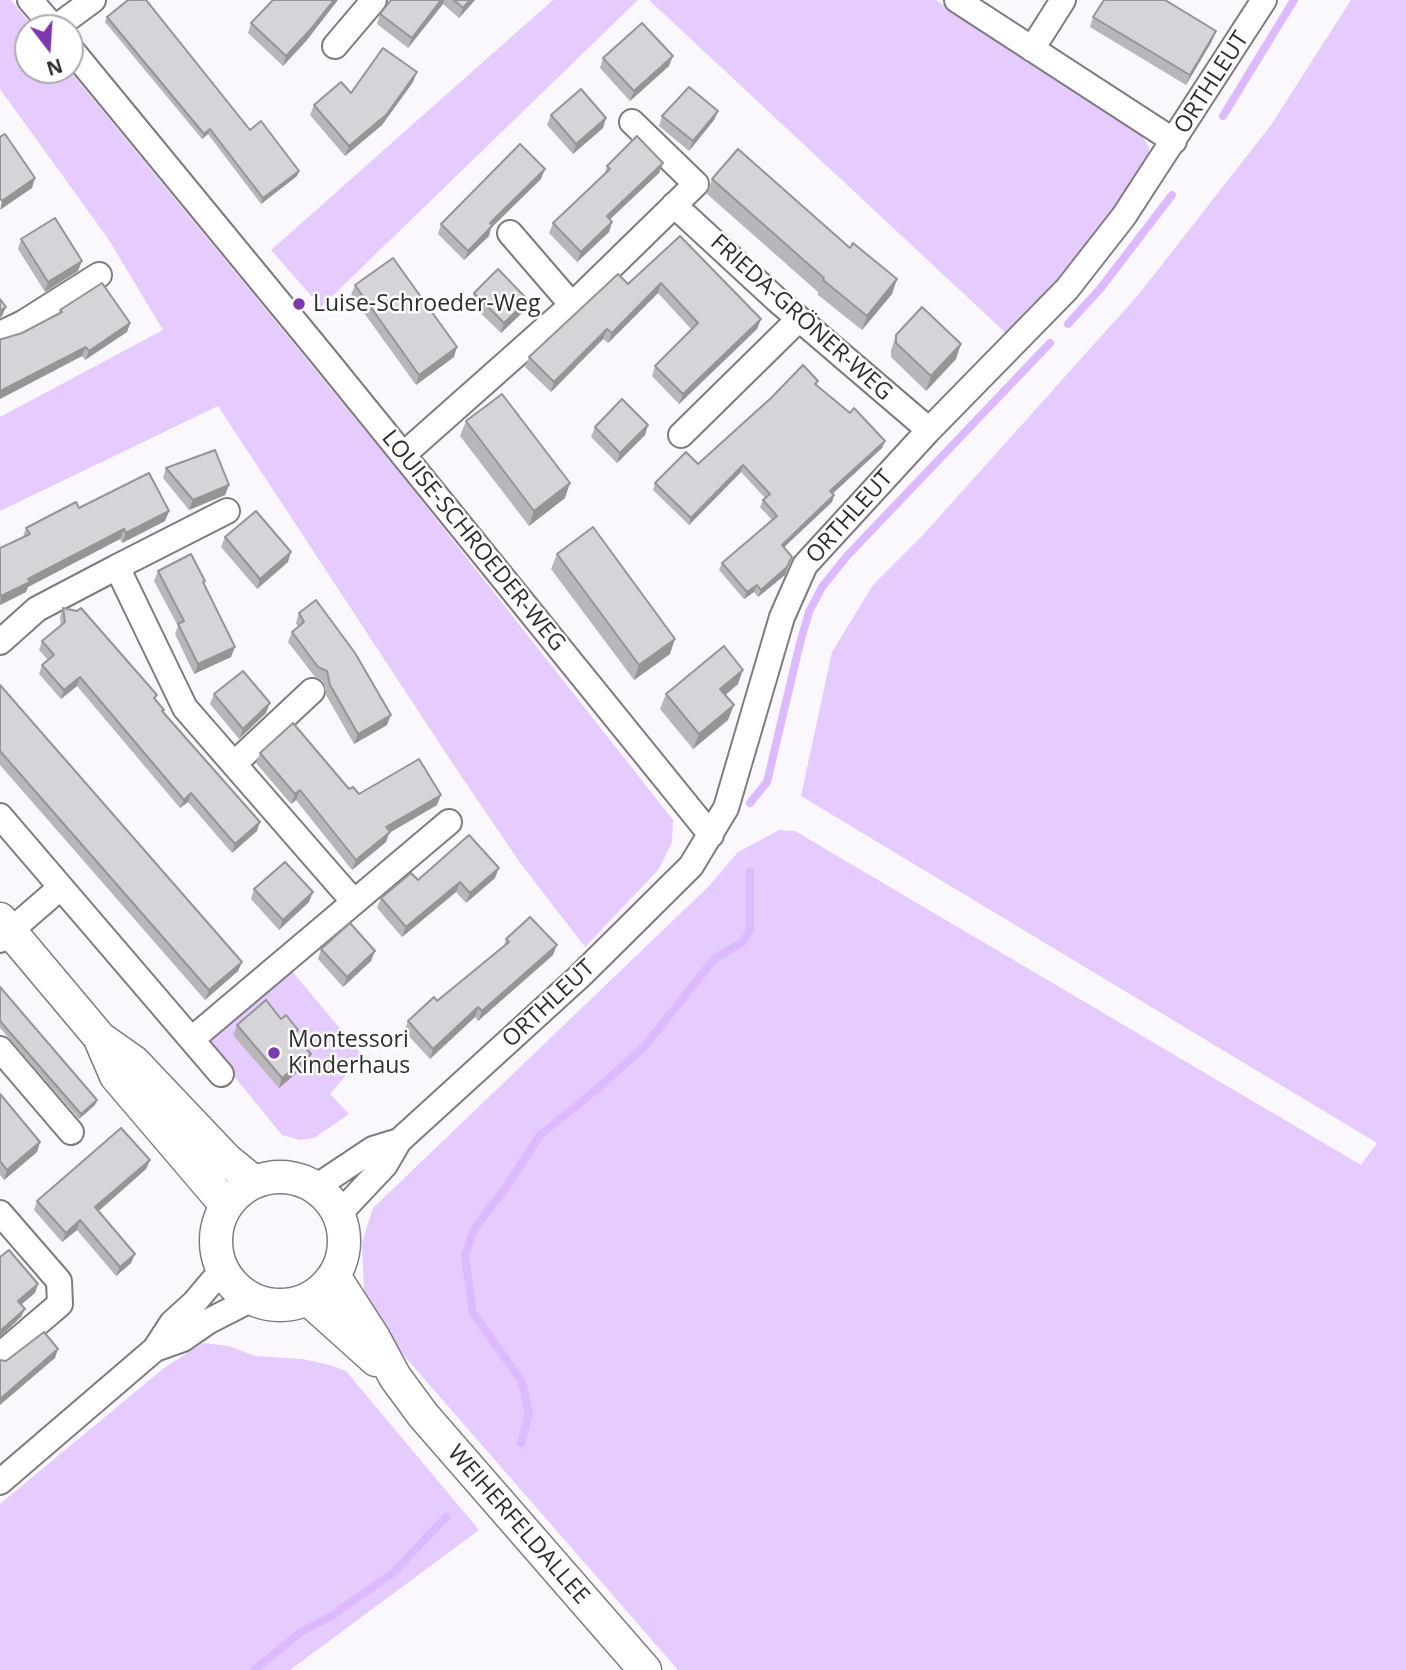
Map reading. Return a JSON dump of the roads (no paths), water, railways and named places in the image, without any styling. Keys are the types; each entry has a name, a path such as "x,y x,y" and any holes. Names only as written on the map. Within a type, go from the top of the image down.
{"main road":[{"path":"3,930 100,1038 134,1062 226,1158 254,1182"},
{"path":"100,1038 117,1076 226,1205"},
{"path":"275,1176 296,1178 316,1187 330,1199 340,1214 345,1235 343,1256 334,1276 323,1289 308,1299 290,1305 270,1305 252,1299 234,1287 222,1270 216,1254 218,1220 226,1205 238,1191 254,1182 275,1176"},
{"name":"WEIHERFELDALLEE","path":"334,1276 374,1338 395,1377 423,1415 645,1670"},
{"name":"WEIHERFELDALLEE","path":"308,1299 395,1377"}],"street":[{"path":"30,0 42,14"},
{"path":"74,14 93,0"},
{"path":"335,46 374,0"},
{"path":"957,0 1174,141"},
{"path":"1032,49 1063,0"},
{"name":"ORTHLEUT","path":"340,1214 385,1165 399,1141 640,919 691,866 726,808 782,617 805,565 929,430 1067,289 1124,216 1264,0"},
{"name":"LOUISE-SCHROEDER-WEG","path":"84,65 711,835"},
{"path":"403,455 572,305 696,184 632,122"},
{"name":"FRIEDA-GRÖNER-WEG","path":"674,205 799,319 929,430"},
{"path":"510,233 572,305"},
{"path":"0,334 23,323 99,275"},
{"path":"681,435 799,319"},
{"path":"0,642 37,610 228,511"},
{"path":"117,567 185,708 354,902"},
{"path":"234,764 312,691"},
{"path":"0,816 221,1073"},
{"path":"192,1039 449,822"},
{"path":"3,930 60,888"},
{"path":"0,1049 71,1132"},
{"name":"ORTHLEUT","path":"316,1187 373,1149 399,1141"},
{"path":"0,1213 59,1281 60,1304 0,1355"},
{"path":"0,1482 155,1349 172,1323 194,1303 222,1270"},
{"path":"155,1349 183,1339 209,1321 252,1299"}],"waterway":[{"path":"1223,116 1294,0"},
{"path":"1068,324 1100,289 1172,195"},
{"path":"750,803 767,782 800,643 809,612 822,587 847,556 1050,343"},
{"path":"521,1443 529,1414 522,1382 473,1313 465,1256 474,1229 509,1183 539,1136 644,1047 714,959 743,942 750,930 750,872"},
{"path":"254,1670 301,1632 333,1615 394,1572 446,1517"}],"place":[{"name":"Luise-Schroeder-Weg","path":"299,304"},
{"name":"Montessori Kinderhaus","path":"274,1053"}]}
